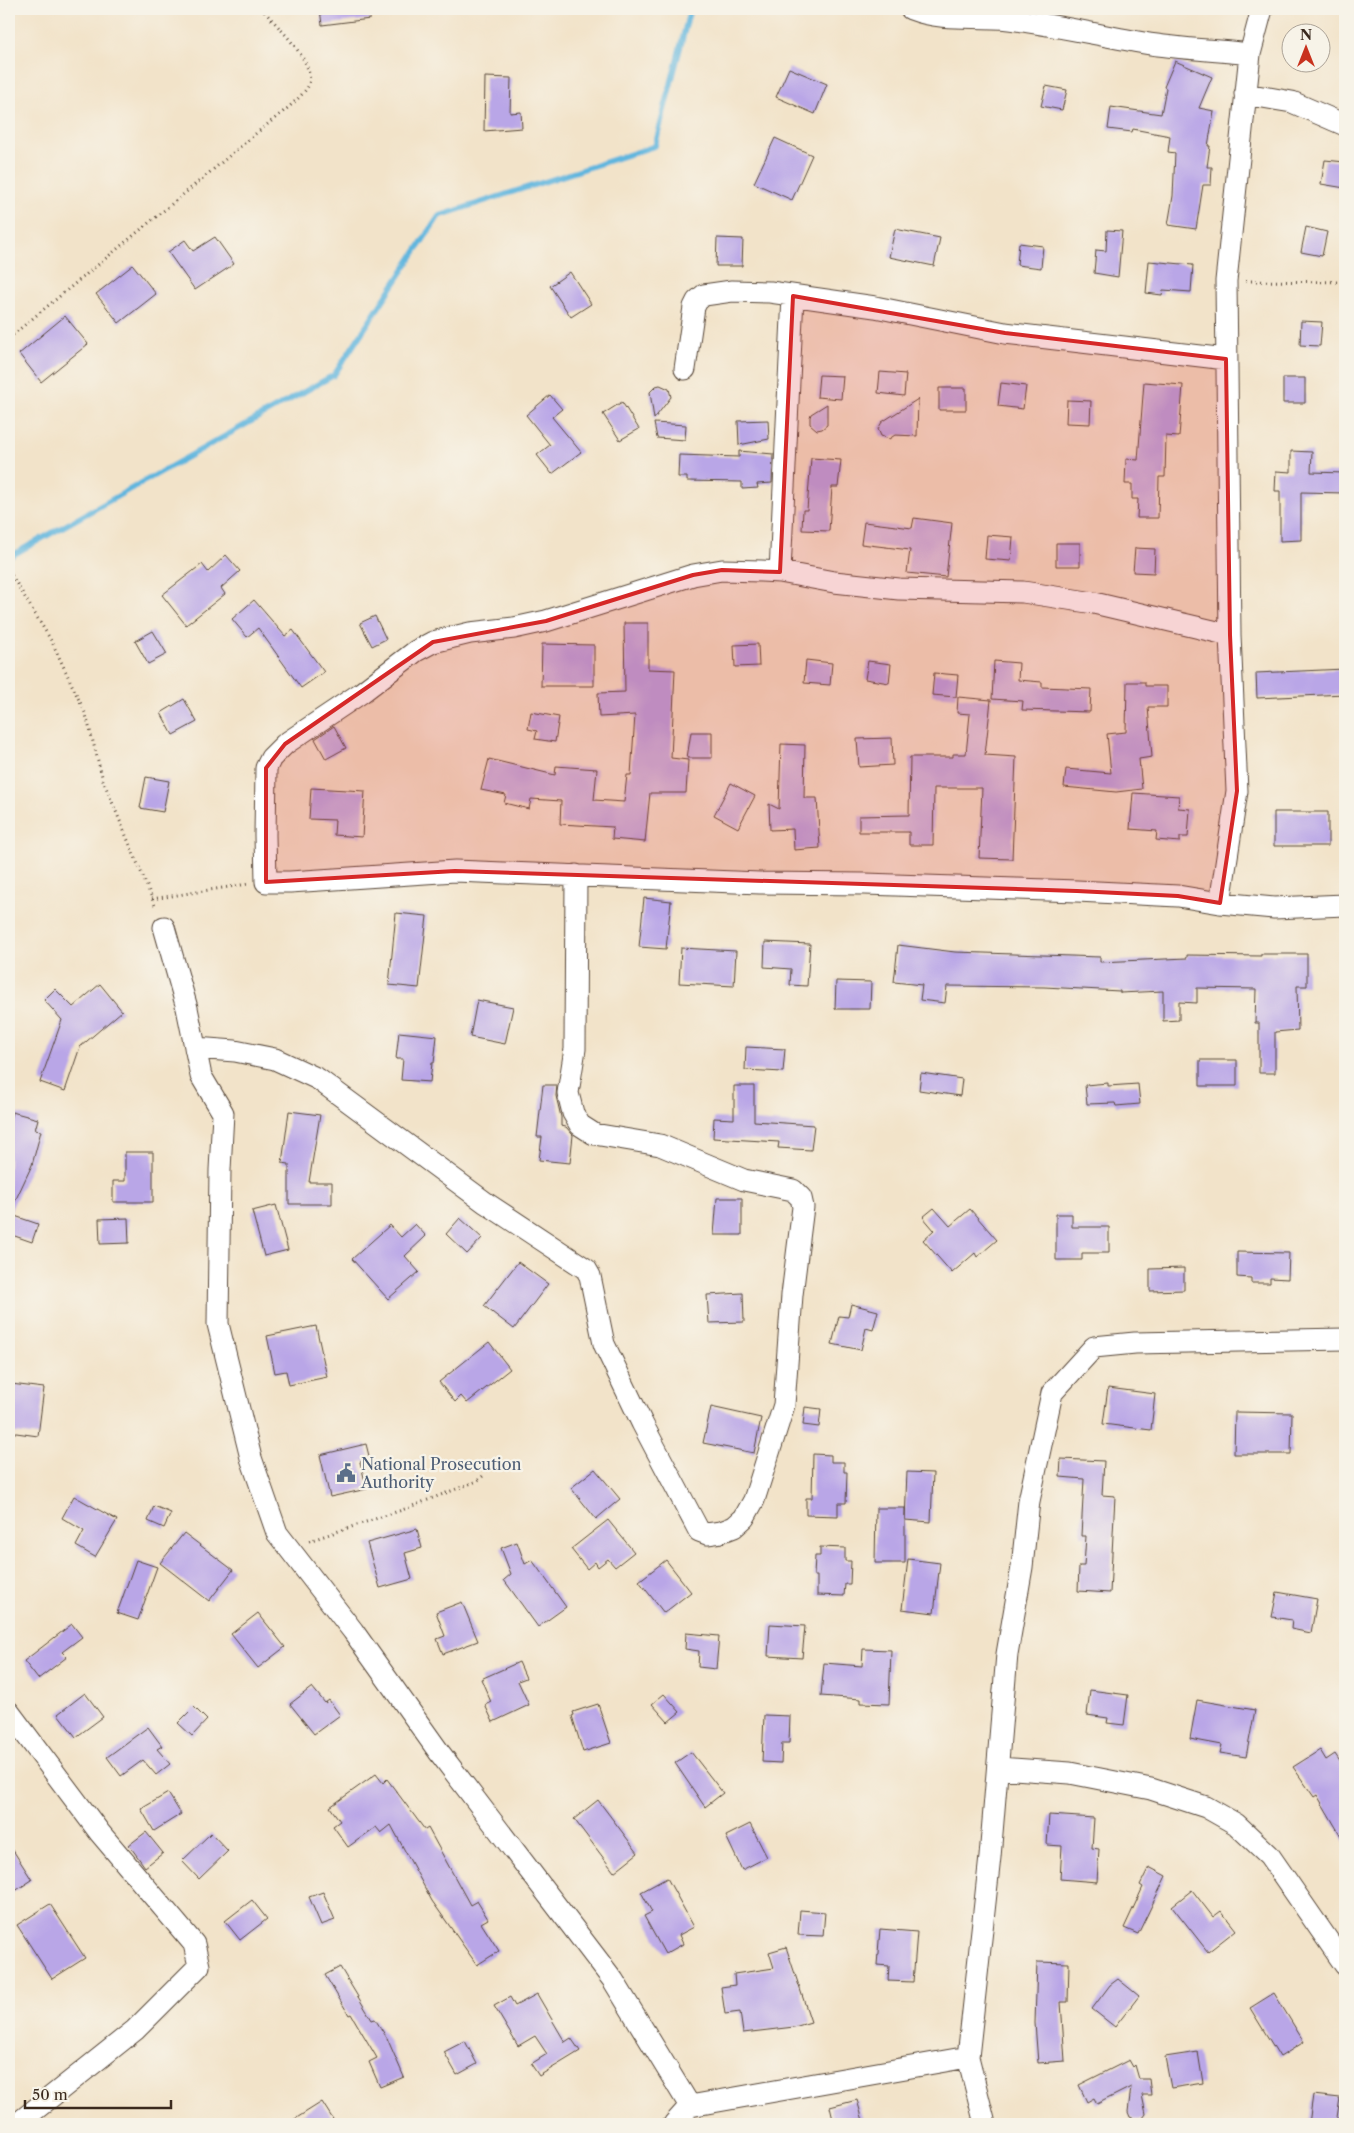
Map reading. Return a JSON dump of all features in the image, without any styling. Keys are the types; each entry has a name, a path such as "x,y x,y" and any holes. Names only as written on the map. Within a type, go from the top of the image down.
{"street":[{"path":"911,9 928,15 951,18 1006,19 1054,25 1146,43 1250,54"},
{"path":"1220,903 1237,791 1230,635 1226,281 1250,54 1262,9"},
{"path":"1246,94 1292,102 1345,125"},
{"path":"685,369 694,307 700,297 732,292 770,292 875,307 1005,332 1226,359"},
{"path":"780,572 793,296"},
{"path":"1230,635 1103,605 1024,592 899,589 834,582 780,572 722,570 694,575 546,621 514,628 470,633 434,642 416,651 361,693 285,744 271,758 266,768 266,882 455,871 760,883 865,884 1077,891 1178,896 1220,903 1274,908 1345,905"},
{"path":"195,1048 235,1051 275,1058 318,1079 486,1203 586,1269 590,1276 604,1344 642,1424 696,1526 699,1531 706,1534 721,1532 734,1527 744,1518 754,1500 784,1405 792,1296 803,1207 801,1198 793,1190 744,1180 660,1146 594,1134 580,1125 573,1112 568,1093 575,1048 576,875"},
{"path":"164,927 187,1008 201,1076 223,1113 220,1170 218,1324 251,1458 276,1533 352,1631 439,1752 613,1980 690,2106"},
{"path":"985,2124 968,2057 990,1857 1007,1654 1022,1567 1029,1501 1052,1393 1094,1347 1135,1343 1345,1339"},
{"path":"9,1712 100,1833 194,1944 199,1966 135,2030 17,2124"},
{"path":"998,1768 1070,1773 1152,1789 1206,1807 1236,1824 1270,1855 1345,1964"},
{"path":"674,2124 690,2106 968,2057"}],"path":[{"path":"9,338 226,159 298,98 308,85 310,75 305,61 262,9"},
{"path":"1226,281 1345,282"},
{"path":"9,571 52,642 86,715 103,780 164,927"},
{"path":"152,898 266,882"},
{"path":"290,1550 312,1540 402,1510 469,1484 483,1476"}],"highlighted area":[{"path":"793,296 1005,333 1226,359 1230,635 1237,791 1220,903 1178,896 1077,891 455,871 266,882 266,768 285,744 433,642 546,621 693,575 722,570 780,572"}],"building":[{"path":"320,9 370,9 370,19 322,25"},
{"path":"1175,61 1212,77 1199,108 1214,111 1208,146 1210,146 1207,167 1212,167 1211,185 1203,185 1196,229 1168,225 1173,196 1175,153 1168,152 1170,136 1133,129 1132,132 1108,129 1111,107 1161,114 1166,88 1164,87"},
{"path":"789,68 827,84 815,114 776,97"},
{"path":"485,77 511,78 510,113 521,112 522,128 484,131"},
{"path":"1046,86 1067,90 1062,110 1041,106"},
{"path":"775,138 812,155 792,200 754,183"},
{"path":"1325,160 1345,162 1345,188 1321,184"},
{"path":"1306,227 1327,232 1322,256 1301,252"},
{"path":"895,229 940,238 934,266 889,257"},
{"path":"1107,230 1122,231 1118,277 1094,273 1096,250 1106,251"},
{"path":"215,237 234,264 195,290 168,252 185,240 193,251"},
{"path":"717,238 743,239 742,266 716,266"},
{"path":"1019,243 1043,246 1041,268 1017,265"},
{"path":"1149,261 1193,265 1191,292 1163,290 1162,295 1146,293"},
{"path":"133,265 156,294 119,323 96,294"},
{"path":"570,272 591,304 571,317 550,286"},
{"path":"65,316 88,344 41,382 19,354"},
{"path":"1301,321 1322,322 1320,346 1300,345"},
{"path":"880,372 906,374 904,396 878,393"},
{"path":"819,375 843,376 841,399 817,397"},
{"path":"1283,378 1305,378 1305,403 1283,403"},
{"path":"1144,382 1183,385 1179,437 1166,436 1165,477 1159,477 1158,518 1137,518 1138,499 1132,499 1132,484 1125,484 1126,459 1138,460"},
{"path":"1001,383 1026,386 1023,409 998,406"},
{"path":"660,385 669,389 671,397 654,419 650,392"},
{"path":"939,388 966,388 966,410 939,410"},
{"path":"550,395 562,409 552,417 581,452 552,474 537,455 550,445 526,415"},
{"path":"918,399 917,436 895,435 889,439 881,436 878,429 882,422"},
{"path":"1067,400 1091,401 1090,424 1066,423"},
{"path":"622,402 639,429 620,440 603,414"},
{"path":"827,404 827,425 817,430 810,424 811,414"},
{"path":"768,420 769,439 739,445 738,421"},
{"path":"654,423 686,425 685,440 657,438"},
{"path":"739,451 773,454 772,483 757,484 758,488 742,489 742,482 687,481 687,477 678,477 679,455 739,457"},
{"path":"1291,451 1312,452 1311,472 1345,473 1345,493 1301,492 1301,540 1280,541 1280,491 1275,491 1276,471 1291,472"},
{"path":"811,458 841,460 838,487 832,487 829,531 802,530 803,510 807,510"},
{"path":"914,518 952,523 946,577 907,573 910,550 861,544 864,522 912,528"},
{"path":"987,535 1013,537 1011,561 985,559"},
{"path":"1056,543 1080,543 1080,566 1056,566"},
{"path":"1135,548 1155,549 1154,573 1133,572"},
{"path":"226,555 240,571 221,588 225,594 186,625 162,595 202,564 208,572"},
{"path":"254,600 285,636 293,630 324,672 301,688 258,628 247,637 232,619"},
{"path":"375,616 386,639 372,646 360,623"},
{"path":"624,623 648,623 648,669 675,670 671,758 688,760 686,793 650,793 645,842 612,839 613,827 560,824 561,801 531,799 529,809 504,803 506,795 481,790 489,759 555,775 556,766 597,769 594,800 624,802 627,775 631,775 635,715 599,717 598,693 625,692"},
{"path":"153,631 167,654 148,664 135,641"},
{"path":"542,644 594,645 594,686 541,686"},
{"path":"758,644 759,666 735,667 734,645"},
{"path":"806,660 832,663 830,685 804,683"},
{"path":"868,661 891,664 889,683 865,679"},
{"path":"994,661 1019,663 1018,680 1042,682 1042,687 1091,689 1090,712 1022,710 1023,701 992,699"},
{"path":"1345,669 1345,694 1257,698 1256,673"},
{"path":"934,673 958,675 956,697 932,695"},
{"path":"1127,682 1145,682 1145,686 1167,686 1167,707 1148,707 1152,757 1139,759 1142,789 1116,792 1064,787 1066,769 1111,773 1107,734 1126,732"},
{"path":"958,697 991,700 985,755 1016,757 1012,859 979,858 982,788 934,788 933,845 909,845 909,832 859,832 859,816 909,815 910,757 953,757 953,754 966,754 970,714 957,713"},
{"path":"184,699 197,722 173,735 161,713"},
{"path":"531,712 559,717 555,742 535,739 537,731 528,729"},
{"path":"334,726 346,748 326,759 315,739"},
{"path":"691,732 712,732 712,758 687,758"},
{"path":"892,738 893,765 859,767 857,739"},
{"path":"781,744 805,745 804,798 817,798 820,848 794,850 793,829 770,830 769,804 779,809"},
{"path":"146,777 169,781 163,812 140,808"},
{"path":"731,783 755,796 738,828 714,815"},
{"path":"311,788 365,791 362,837 334,835 335,820 309,819"},
{"path":"1133,793 1179,796 1178,808 1190,809 1188,837 1180,837 1180,842 1156,840 1157,831 1130,829"},
{"path":"1274,812 1328,812 1328,846 1274,846"},
{"path":"644,898 671,901 666,949 639,947"},
{"path":"396,913 427,916 419,988 389,985"},
{"path":"765,942 810,944 807,986 790,985 791,969 764,967"},
{"path":"898,945 955,952 1100,957 1100,962 1187,958 1187,955 1261,956 1261,954 1307,954 1307,986 1297,986 1298,1030 1275,1032 1275,1073 1259,1073 1259,1023 1255,1023 1256,989 1197,988 1197,1003 1179,1002 1179,1020 1163,1021 1163,991 1120,993 1120,991 1044,987 947,986 945,1003 920,1000 922,985 894,982"},
{"path":"681,948 736,951 734,986 679,983"},
{"path":"836,981 871,982 870,1009 835,1009"},
{"path":"100,984 122,1011 80,1047 65,1091 40,1082 62,1020 44,1000 55,989 73,1007"},
{"path":"477,1000 513,1007 505,1044 470,1037"},
{"path":"399,1032 437,1036 430,1082 401,1080 403,1059 396,1059"},
{"path":"746,1047 785,1049 783,1072 745,1070"},
{"path":"1200,1060 1237,1060 1237,1086 1200,1086"},
{"path":"921,1073 962,1079 960,1096 919,1090"},
{"path":"1108,1083 1108,1086 1138,1084 1140,1104 1116,1106 1115,1103 1087,1104 1085,1085"},
{"path":"543,1085 557,1085 556,1096 561,1126 566,1127 573,1135 570,1163 539,1160 542,1137 537,1137"},
{"path":"734,1086 754,1086 754,1121 814,1125 811,1150 778,1148 779,1142 713,1138 714,1118 734,1119"},
{"path":"289,1111 320,1115 309,1182 332,1182 332,1204 289,1204 289,1164 282,1163"},
{"path":"12,1112 38,1119 35,1130 41,1131 32,1165 9,1214 9,1122"},
{"path":"125,1152 153,1152 153,1202 113,1202 113,1181 125,1181"},
{"path":"717,1198 742,1198 742,1235 714,1235"},
{"path":"276,1205 288,1250 264,1256 252,1211"},
{"path":"934,1208 950,1226 970,1209 997,1240 977,1257 975,1253 952,1273 923,1240 934,1230 923,1217"},
{"path":"9,1214 38,1224 32,1242 9,1234"},
{"path":"1056,1214 1072,1214 1072,1227 1109,1227 1109,1253 1082,1253 1082,1260 1056,1260"},
{"path":"128,1218 129,1243 100,1244 99,1219"},
{"path":"460,1218 482,1238 467,1254 446,1234"},
{"path":"415,1224 426,1236 405,1256 419,1272 388,1299 352,1259 390,1225 401,1237"},
{"path":"1237,1252 1289,1253 1288,1279 1270,1278 1270,1283 1251,1283 1251,1278 1237,1277"},
{"path":"518,1262 548,1284 514,1329 484,1306"},
{"path":"1184,1268 1184,1290 1150,1291 1150,1269"},
{"path":"743,1293 744,1322 709,1323 707,1295"},
{"path":"851,1304 878,1311 873,1330 866,1328 861,1350 832,1344 839,1316 848,1317"},
{"path":"316,1326 327,1377 289,1385 286,1371 275,1373 267,1336"},
{"path":"489,1342 510,1369 467,1403 461,1396 455,1402 439,1382"},
{"path":"11,1384 44,1388 38,1436 9,1432"},
{"path":"1108,1388 1155,1394 1151,1430 1103,1424"},
{"path":"711,1407 761,1418 754,1453 703,1443"},
{"path":"805,1407 821,1409 819,1427 803,1425"},
{"path":"1235,1412 1292,1413 1291,1454 1234,1454"},
{"path":"366,1444 370,1460 360,1462 367,1489 330,1497 320,1455"},
{"path":"813,1454 831,1455 831,1462 844,1462 844,1472 847,1472 846,1503 838,1503 838,1516 806,1515 806,1498 812,1498"},
{"path":"1061,1459 1104,1461 1102,1495 1115,1496 1110,1593 1078,1591 1079,1566 1084,1566 1086,1536 1081,1536 1084,1479 1060,1477"},
{"path":"595,1469 620,1499 596,1519 571,1488"},
{"path":"907,1472 933,1473 931,1522 905,1520"},
{"path":"74,1496 117,1520 95,1557 76,1546 84,1531 62,1518"},
{"path":"154,1506 171,1513 164,1528 148,1521"},
{"path":"876,1508 905,1508 905,1563 875,1563"},
{"path":"608,1520 634,1552 615,1567 608,1559 598,1567 595,1562 587,1569 571,1549"},
{"path":"417,1529 422,1548 405,1553 412,1579 380,1588 367,1543"},
{"path":"184,1533 233,1570 209,1601 160,1563"},
{"path":"517,1542 525,1564 532,1560 566,1607 538,1627 504,1580 511,1574 501,1548"},
{"path":"820,1547 845,1548 845,1561 851,1561 850,1584 845,1584 844,1596 817,1595 817,1576 814,1576 815,1556 820,1556"},
{"path":"908,1559 940,1563 934,1613 902,1609"},
{"path":"136,1560 157,1567 138,1620 117,1613"},
{"path":"666,1560 691,1592 664,1613 639,1581"},
{"path":"1277,1592 1317,1599 1311,1633 1291,1629 1292,1620 1272,1617"},
{"path":"462,1602 478,1641 443,1654 437,1639 445,1636 436,1612"},
{"path":"258,1613 285,1647 258,1668 231,1634"},
{"path":"72,1624 82,1637 62,1652 67,1657 38,1679 24,1661"},
{"path":"770,1624 805,1626 802,1658 768,1656"},
{"path":"686,1633 719,1636 716,1669 698,1667 699,1651 685,1649"},
{"path":"863,1649 891,1650 889,1704 861,1703 861,1699 821,1696 824,1663 862,1666"},
{"path":"519,1662 526,1678 518,1681 529,1705 493,1722 485,1705 491,1702 481,1679"},
{"path":"312,1687 325,1703 329,1700 340,1715 314,1734 290,1704"},
{"path":"1090,1690 1128,1695 1124,1725 1107,1723 1108,1718 1087,1715"},
{"path":"85,1693 103,1717 76,1737 58,1714"},
{"path":"664,1694 680,1712 668,1722 652,1704"},
{"path":"1197,1700 1255,1710 1246,1757 1220,1753 1222,1745 1190,1739"},
{"path":"598,1704 611,1743 583,1752 572,1716 574,1715 573,1712"},
{"path":"194,1707 207,1720 192,1736 178,1723"},
{"path":"764,1715 790,1716 789,1743 782,1743 781,1763 762,1762"},
{"path":"148,1727 162,1746 157,1749 170,1764 156,1775 143,1760 121,1776 107,1757"},
{"path":"1320,1750 1326,1760 1335,1754 1345,1769 1345,1843 1317,1795 1314,1797 1293,1767"},
{"path":"691,1752 723,1793 705,1807 675,1763"},
{"path":"376,1774 383,1783 387,1779 425,1830 428,1828 470,1905 477,1901 488,1919 481,1923 499,1951 477,1965 432,1901 391,1825 381,1833 376,1827 348,1847 333,1826 340,1821 330,1807"},
{"path":"168,1793 181,1814 154,1831 141,1809"},
{"path":"598,1800 638,1853 614,1872 574,1819"},
{"path":"1049,1815 1094,1818 1092,1848 1099,1849 1097,1882 1060,1879 1062,1846 1047,1845"},
{"path":"750,1824 767,1857 742,1870 726,1836"},
{"path":"146,1832 163,1853 145,1867 129,1845"},
{"path":"211,1833 228,1851 199,1879 182,1861"},
{"path":"9,1844 32,1880 9,1895"},
{"path":"1149,1867 1166,1876 1138,1934 1124,1928 1143,1887 1140,1885"},
{"path":"667,1878 694,1927 679,1935 683,1944 665,1954 644,1916 652,1912 641,1892"},
{"path":"1192,1890 1213,1917 1221,1911 1236,1930 1208,1952 1172,1906"},
{"path":"323,1892 335,1920 321,1925 309,1897"},
{"path":"252,1900 267,1919 240,1940 225,1921"},
{"path":"50,1904 85,1958 52,1979 17,1925"},
{"path":"800,1910 825,1912 823,1936 798,1935"},
{"path":"880,1929 917,1932 913,1982 888,1981 889,1966 877,1965"},
{"path":"786,1947 811,2022 794,2027 743,2033 740,2012 725,2014 721,1987 735,1985 734,1974 774,1968 769,1952"},
{"path":"1037,1962 1069,1963 1068,2002 1061,2002 1065,2061 1038,2063 1035,2023"},
{"path":"340,1967 372,2020 375,2019 387,2038 404,2077 380,2087 369,2062 377,2058 325,1975"},
{"path":"1118,1979 1139,1996 1115,2027 1092,2009 1110,1985"},
{"path":"1274,1993 1304,2042 1280,2057 1250,2008"},
{"path":"537,1994 565,2042 571,2038 580,2051 539,2076 531,2064 547,2054 535,2036 518,2046 494,2006 510,1997 515,2006"},
{"path":"465,2041 477,2064 457,2075 444,2052"},
{"path":"1198,2052 1203,2083 1171,2088 1165,2057"},
{"path":"1129,2060 1133,2067 1135,2065 1139,2079 1149,2079 1151,2095 1142,2095 1146,2114 1143,2118 1137,2120 1130,2117 1128,2112 1131,2087 1097,2104 1094,2098 1087,2102 1079,2085"},
{"path":"1313,2095 1340,2098 1336,2124 1309,2124"},
{"path":"857,2100 864,2124 834,2124 830,2107"},
{"path":"322,2102 336,2124 287,2124"}],"waterway":[{"path":"9,557 334,375 439,216 655,146 690,9"}],"place":[{"name":"National Prosecution Authority","path":"346,1473"}]}
